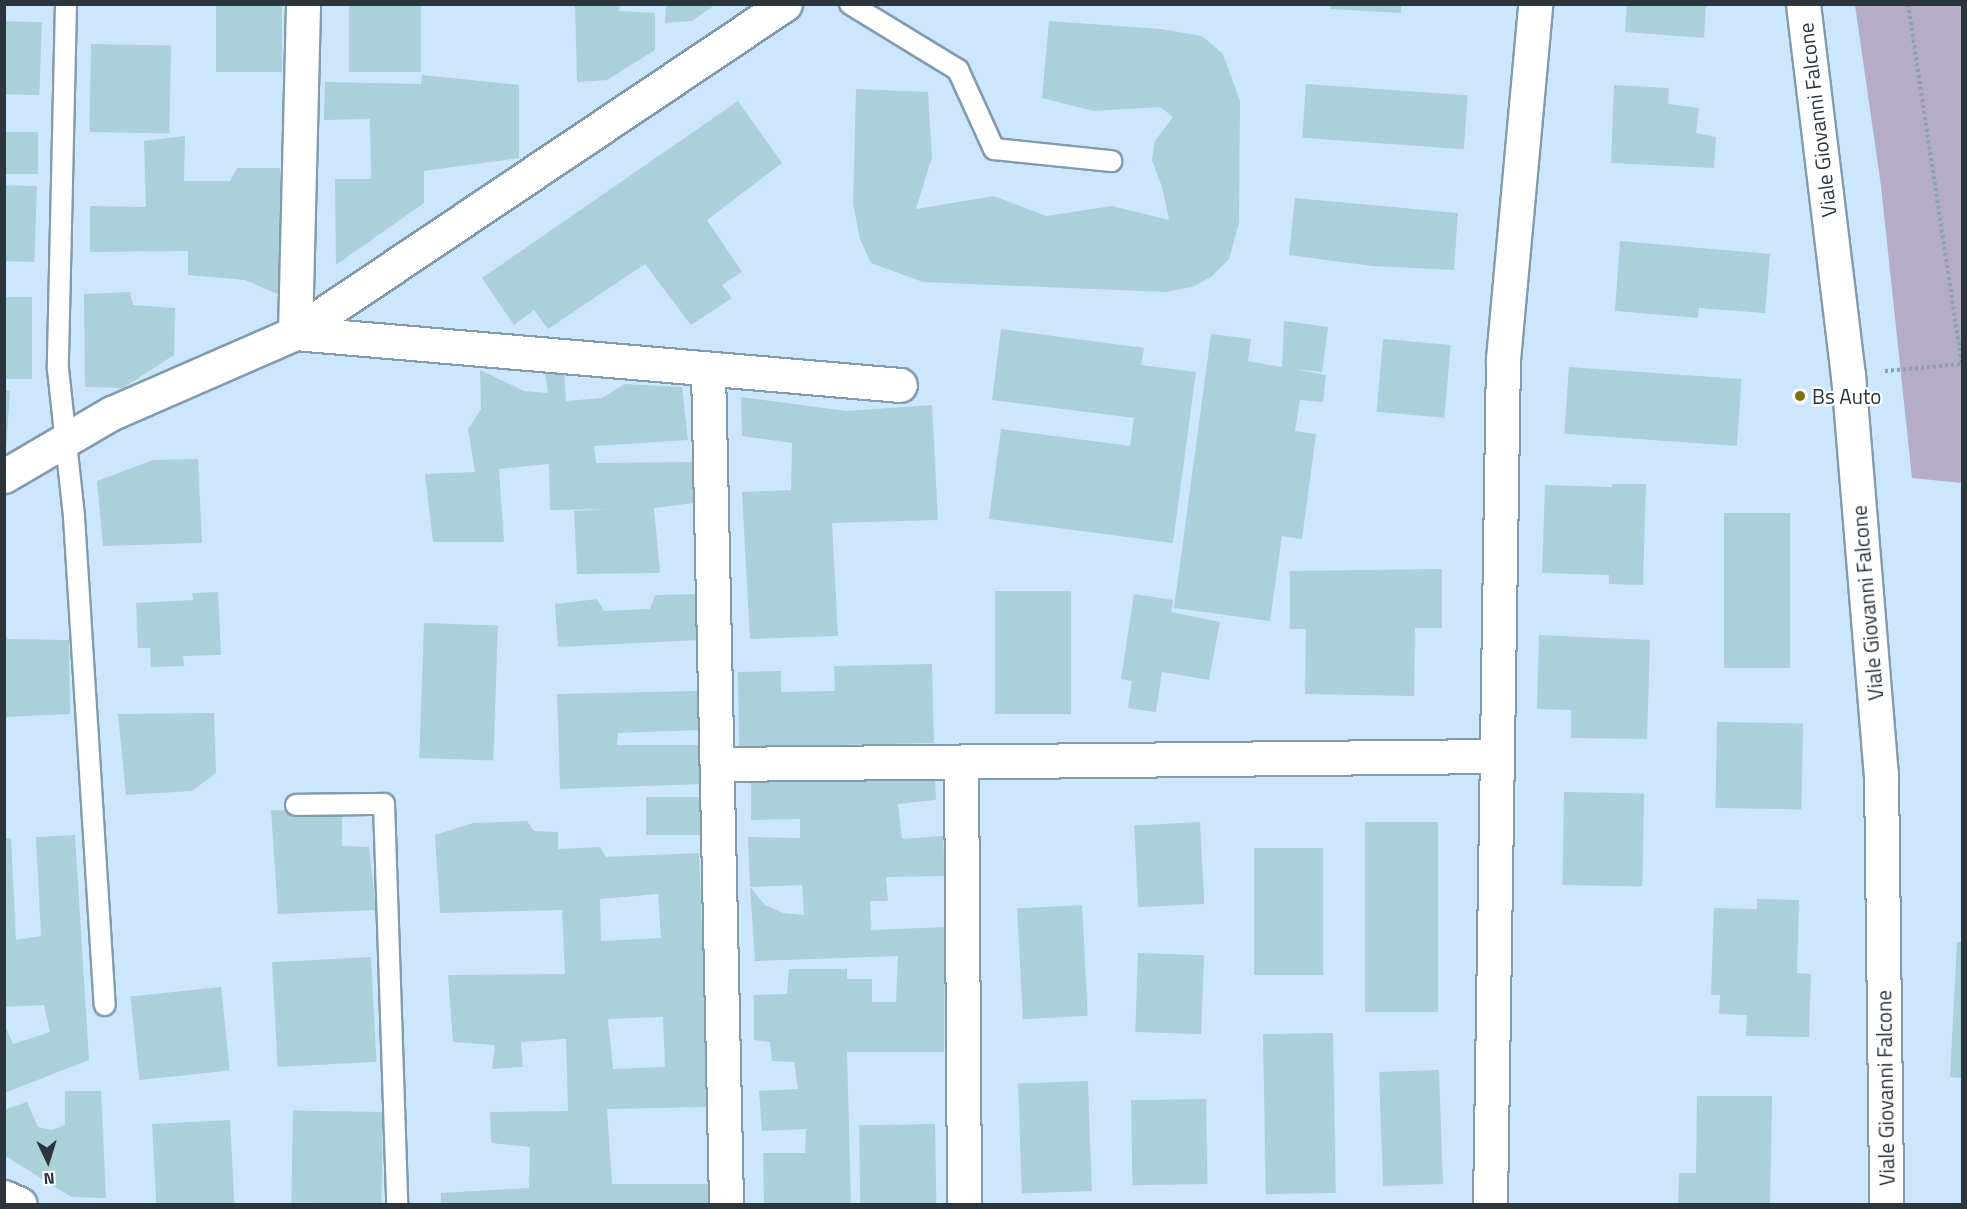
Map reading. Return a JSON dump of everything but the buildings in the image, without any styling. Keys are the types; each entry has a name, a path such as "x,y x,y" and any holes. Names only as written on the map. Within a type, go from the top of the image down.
{"street":[{"path":"295,333 303,4"},
{"path":"4,476 112,413 295,333 785,4"},
{"path":"1490,1204 1503,359 1535,4"},
{"name":"Viale Giovanni Falcone","path":"1803,4 1848,375 1881,774 1886,1204"},
{"path":"295,333 900,385"},
{"path":"708,370 719,765 726,1204"},
{"path":"719,765 961,764 1496,756"},
{"path":"961,764 964,1204"},
{"path":"4,1197 20,1204"}],"lane":[{"path":"66,4 58,369 67,438 105,1005"},
{"path":"850,4 958,70 994,149 1111,161"},
{"path":"296,805 384,804 397,1204"}],"path":[{"path":"1848,375 1962,366 1908,4"}],"shaded area":[{"path":"1855,5 1962,5 1962,483 1912,478 1881,186"}],"place":[{"name":"Bs Auto","path":"1800,396"}]}
